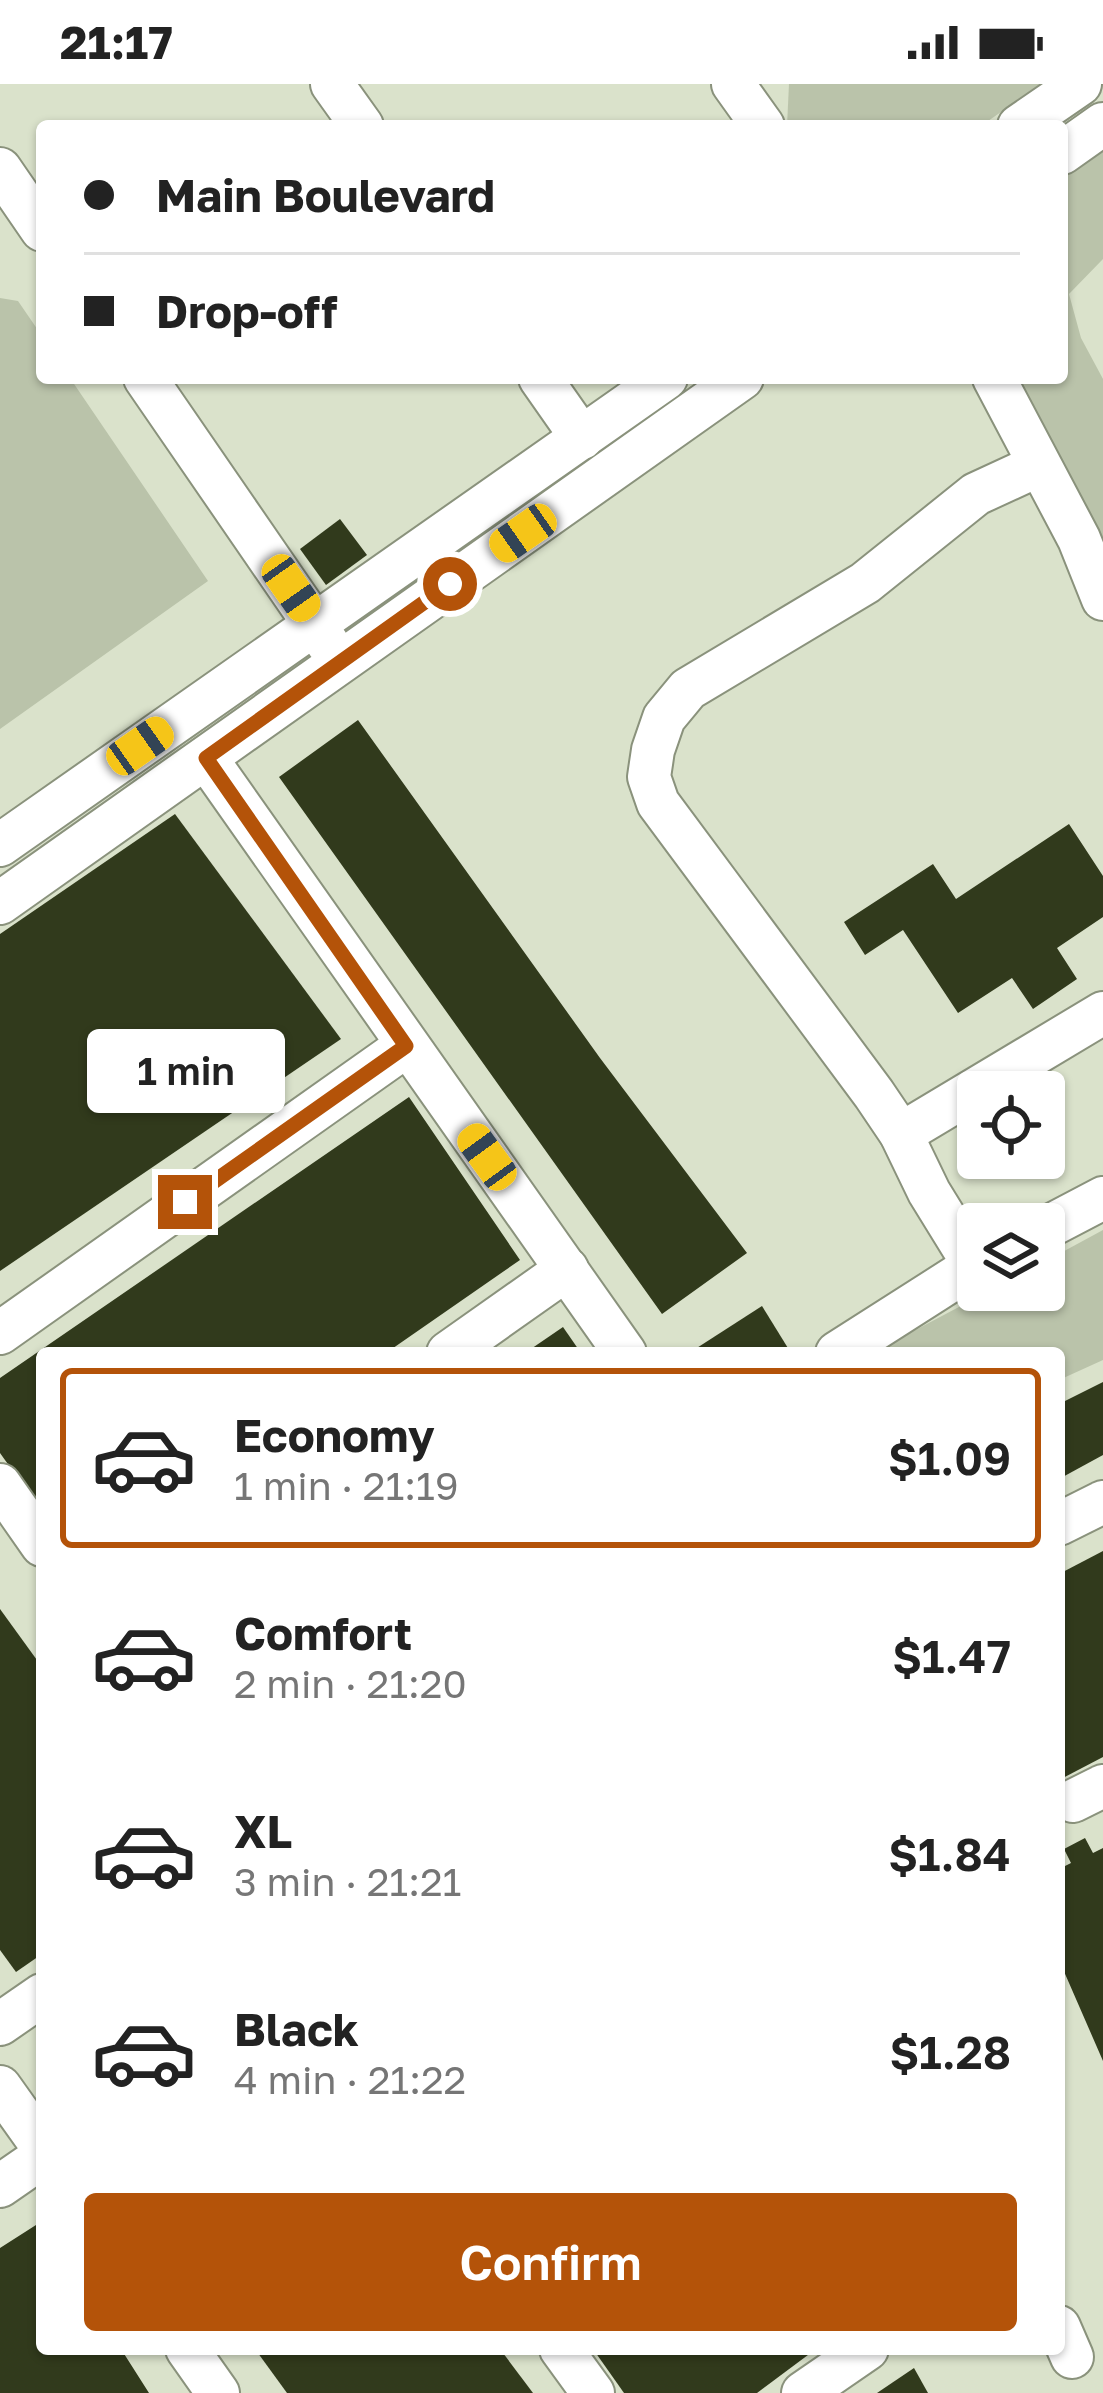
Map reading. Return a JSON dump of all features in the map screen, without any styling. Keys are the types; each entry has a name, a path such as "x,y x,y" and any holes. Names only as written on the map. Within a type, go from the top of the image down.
{"street":[{"path":"332,84 358,120"},
{"path":"733,84 759,120"},
{"path":"1028,120 1079,84"},
{"path":"1068,149 1103,124"},
{"path":"0,169 36,221"},
{"path":"149,384 340,662"},
{"path":"544,384 582,438"},
{"path":"0,845 658,384"},
{"path":"0,903 734,384"},
{"path":"997,384 1078,538 1103,598"},
{"path":"957,1235 929,1192 901,1134 782,965 658,803 650,777 652,750 664,718 688,689 865,583 976,494 1039,465"},
{"path":"206,758 621,1347"},
{"path":"901,1134 1103,1013"},
{"path":"0,1333 406,1046"},
{"path":"1065,1218 1103,1198"},
{"path":"456,1347 567,1269"},
{"path":"846,1347 957,1276"},
{"path":"0,1485 36,1536"},
{"path":"1065,1521 1103,1502"},
{"path":"0,2024 36,1999"},
{"path":"0,2087 36,2138"},
{"path":"0,2186 36,2161"},
{"path":"565,2355 593,2393"},
{"path":"803,2393 858,2355"}],"green space":[{"path":"789,84 1041,84 990,120 787,120"},
{"path":"1103,146 1103,259 1069,294 1081,338 1103,379 1103,538 1017,384 1068,384 1068,170"},
{"path":"0,298 18,301 36,327 36,384 74,384 208,581 0,729"},
{"path":"1103,1230 1103,1360 1065,1377 1065,1347 883,1347 957,1308 1065,1311 1065,1251"}],"building":[{"path":"340,519 367,555 326,585 300,549"},
{"path":"358,720 600,1058 747,1253 662,1314 279,777"},
{"path":"175,814 341,1039 0,1271 0,934"},
{"path":"1069,824 1103,876 1103,917 1057,948 1077,979 1033,1009 1012,978 958,1013 903,930 865,955 844,922 933,864 956,899"},
{"path":"409,1097 520,1260 395,1347 45,1347"},
{"path":"762,1306 787,1347 698,1347"},
{"path":"563,1327 577,1347 534,1347"},
{"path":"36,1353 36,1504 0,1453 0,1378"},
{"path":"1103,1382 1103,1455 1065,1476 1065,1401"},
{"path":"1103,1551 1103,1757 1065,1777 1065,1571"},
{"path":"0,1609 36,1659 36,1958 16,1972 0,1950"},
{"path":"1085,1838 1093,1853 1103,1848 1103,2061 1065,1974 1065,1866 1071,1863 1065,1848"},
{"path":"36,2225 36,2355 125,2355 149,2393 0,2393 0,2248"},
{"path":"259,2355 504,2355 533,2393 287,2393"},
{"path":"597,2355 808,2355 757,2393 624,2393"},
{"path":"914,2368 928,2393 877,2393"}],"route":[{"path":"185,1202 406,1046 206,758 450,584"}]}
